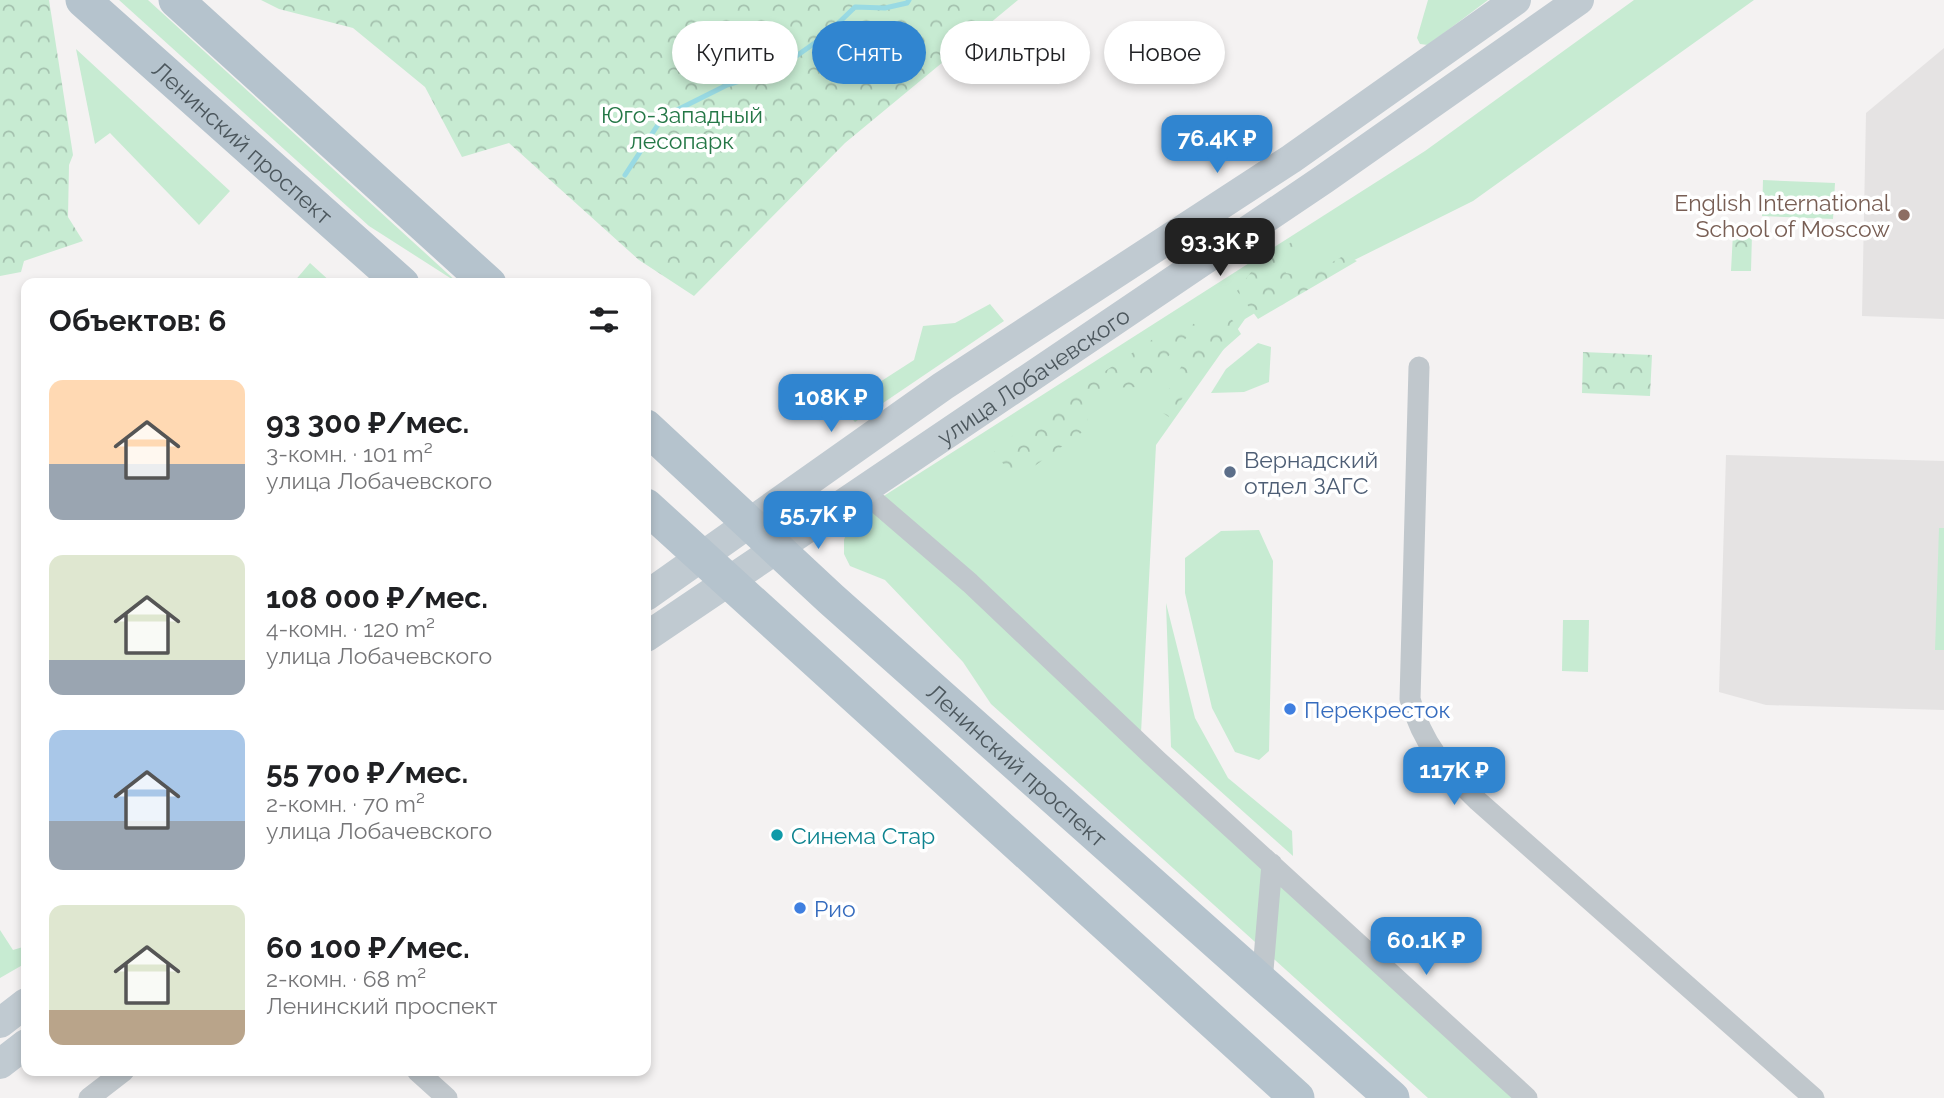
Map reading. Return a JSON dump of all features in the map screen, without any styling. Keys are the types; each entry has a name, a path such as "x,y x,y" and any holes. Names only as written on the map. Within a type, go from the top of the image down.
{"main road":[{"name":"Ленинский проспект","path":"83,0 395,278"},
{"path":"176,0 482,278"},
{"name":"улица Лобачевского","path":"651,593 751,525 943,386 1291,159 1516,0"},
{"name":"улица Лобачевского","path":"651,634 1335,171 1579,0"},
{"name":"Ленинский проспект","path":"651,432 776,549 1392,1098"},
{"path":"651,510 1297,1098"},
{"path":"0,1023 21,1007"},
{"path":"0,1064 21,1048"}],"street":[{"path":"1419,367 1410,699 1419,731 1450,774 1478,801 1814,1098"},
{"path":"863,491 970,583 1527,1098"},
{"path":"1262,982 1272,864"},
{"path":"89,1098 118,1076"},
{"path":"423,1076 447,1098"}],"shaded area":[{"name":"English International School of Moscow","path":"1944,48 1944,319 1862,316 1866,113"},
{"path":"1726,455 1944,461 1944,710 1766,705 1719,692"}],"green space":[{"path":"0,0 49,0 73,155 69,165 68,217 83,241 24,261 21,272 0,276"},
{"path":"119,0 148,0 453,278 369,226"},
{"name":"Юго-Западный лесопарк","path":"261,0 1018,0 993,21 940,21 940,64 926,76 926,21 812,21 812,84 916,84 845,143 694,296 639,260 509,143 462,157 425,87 353,28 279,9"},
{"path":"1428,0 1488,0 1428,45 1420,44 1417,38"},
{"path":"1634,0 1754,0 1473,201 1290,292 1245,319 1156,445 1141,733 1516,1098 1428,1098 991,704 963,662 885,580 850,566 844,554 844,540 848,528 862,519 857,513 1425,151"},
{"path":"76,49 230,191 199,225 110,133 95,144"},
{"path":"1763,180 1835,183 1833,219 1762,216"},
{"path":"1733,233 1752,234 1751,271 1731,271"},
{"path":"1297,238 1307,244 1281,262 1286,273 1306,277 1345,255 1357,261 1258,319 1237,291 1251,272"},
{"path":"310,263 326,278 297,278"},
{"path":"990,304 1004,321 855,422 841,407 914,360 923,326 955,323"},
{"path":"1231,318 1241,334 1207,364 1169,417 1163,413 1171,385 1187,358 1208,335"},
{"path":"1183,319 1198,326 1138,387 1106,388 1087,405 1088,428 1019,477 992,454 1026,424"},
{"path":"1258,343 1271,347 1269,382 1244,392 1211,393 1226,369"},
{"path":"1583,352 1652,355 1650,396 1582,393"},
{"path":"1939,528 1944,528 1944,650 1935,650"},
{"path":"1259,530 1273,561 1269,751 1259,760 1235,752 1212,708 1185,593 1185,558 1221,531"},
{"path":"1166,603 1195,718 1228,778 1292,831 1293,856 1171,747"},
{"path":"1563,620 1589,620 1588,672 1562,671"},
{"path":"0,930 13,950 21,948 21,966 0,978"}],"waterway":[{"path":"625,175 663,117 727,85 778,69 826,35 855,7 885,8 907,3 909,0"}],"place":[{"name":"English International School of Moscow","path":"1904,215"},
{"name":"Вернадский отдел ЗАГС","path":"1230,472"},
{"name":"Перекресток","path":"1290,709"},
{"name":"Синема Стар","path":"777,835"},
{"name":"Рио","path":"800,908"}]}
